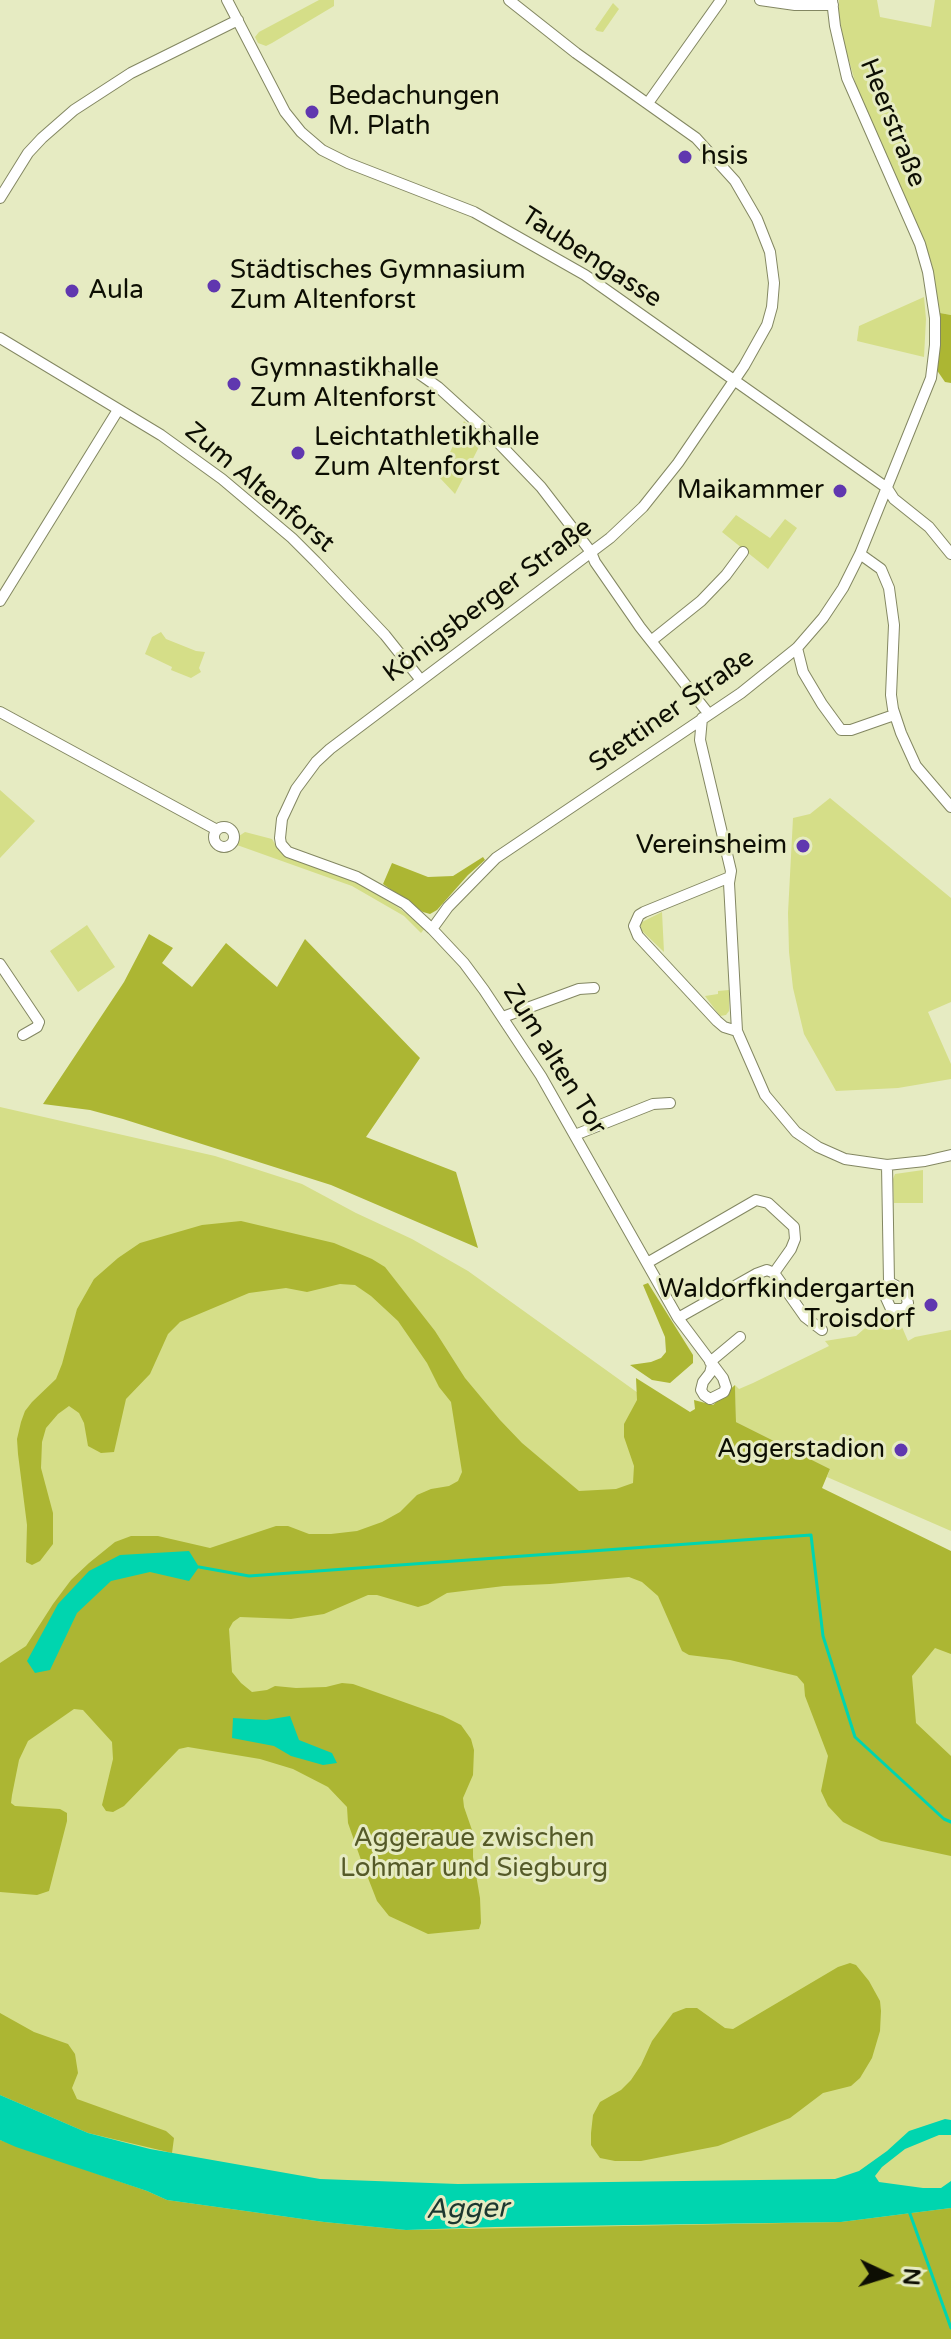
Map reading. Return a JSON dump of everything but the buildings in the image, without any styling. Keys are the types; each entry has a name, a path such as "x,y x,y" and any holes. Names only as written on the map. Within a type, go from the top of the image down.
{"street":[{"name":"Taubengasse","path":"227,0 285,112 301,132 322,150 348,163 456,203 585,275 887,488 894,499 929,527 951,554"},
{"name":"Königsberger Straße","path":"288,852 281,844 280,826 288,805 306,775 330,749 630,521 662,485 760,340 772,307 773,276 767,241 749,203 721,163 696,138 582,58 509,0"},
{"path":"648,103 721,0"},
{"path":"760,0 795,5 832,2"},
{"name":"Heerstraße","path":"832,2 847,78 920,244 933,297 933,370 887,488"},
{"path":"0,198 28,153 74,110 131,73 238,20"},
{"name":"Zum Altenforst","path":"0,338 200,462 292,538 385,635 420,679"},
{"path":"392,367 418,373 466,412 541,487 591,552 595,562 705,715 700,740 731,871 737,1031 765,1095 796,1132 818,1147 845,1159 887,1165 951,1155"},
{"path":"0,601 118,410"},
{"name":"Stettiner Straße","path":"432,929 448,907 496,858 741,693 797,648 843,588 887,488"},
{"path":"651,641 701,601 743,552"},
{"path":"860,554 881,569 889,588 894,625 890,683 894,715 916,766 951,807"},
{"path":"797,648 803,672 840,729 851,730 894,715"},
{"path":"0,712 217,830"},
{"name":"Zum alten Tor","path":"288,852 368,882 405,904 464,963 503,1017 575,1135 678,1318 711,1363 740,1337"},
{"path":"730,877 644,912 634,926 638,936 717,1021 737,1031"},
{"path":"0,964 39,1022 37,1027 23,1035"},
{"path":"503,1017 579,989 594,988"},
{"path":"575,1135 653,1104 670,1103"},
{"path":"887,1165 889,1282"},
{"path":"647,1263 756,1200 768,1203 795,1230 791,1249 774,1273"},
{"path":"678,1318 767,1270 774,1273 805,1317 822,1330"}],"green space":[{"path":"319,0 334,0 334,6 266,46 258,43 255,37 259,32"},
{"path":"839,0 877,0 880,17 931,27 935,0 951,0 951,315 940,313 932,265 858,92 844,43"},
{"path":"613,3 619,9 603,32 597,31 595,29"},
{"path":"924,297 924,357 857,341 859,326"},
{"path":"940,313 951,315 951,383 945,382 934,366"},
{"path":"464,421 483,439 455,494 439,477"},
{"path":"736,515 770,538 785,519 797,528 768,569 722,532"},
{"path":"161,632 166,639 205,652 199,668 201,672 191,678 145,654 152,637"},
{"path":"0,790 35,821 0,858"},
{"path":"830,798 951,898 951,1002 928,1012 951,1064 951,1079 898,1088 836,1091 804,1034 793,988 789,952 793,818 810,814"},
{"path":"245,832 272,839 286,856 360,884 425,928 421,933 404,916 352,886 237,845 239,836"},
{"path":"483,857 485,860 430,914 383,884 392,863 428,877 453,876"},
{"path":"662,912 664,952 642,931 640,923"},
{"path":"87,925 115,967 78,992 50,951"},
{"path":"149,934 173,948 162,963 192,987 226,943 277,987 305,939 420,1058 366,1137 456,1172 478,1248 331,1185 123,1119 90,1110 43,1104 124,982"},
{"path":"729,990 729,1011 720,1016 705,996"},
{"name":"Aggeraue zwischen Lohmar und Siegburg","path":"0,1107 215,1156 302,1184 468,1271 659,1408 951,1554 951,2339 0,2339"},
{"path":"923,1170 923,1203 894,1203 895,1174"},
{"path":"241,1221 334,1243 385,1267 435,1331 465,1378 500,1420 522,1443 579,1491 616,1489 633,1483 634,1466 624,1437 624,1424 637,1400 636,1378 690,1412 695,1409 694,1400 713,1405 735,1385 736,1422 830,1469 822,1488 951,1551 951,1654 935,1648 912,1676 916,1723 951,1756 951,1856 881,1841 843,1822 828,1806 821,1791 828,1756 805,1696 804,1684 797,1676 730,1660 689,1655 682,1651 658,1596 642,1582 629,1577 447,1593 418,1607 368,1595 324,1614 291,1619 240,1617 229,1629 232,1672 252,1692 275,1686 296,1688 353,1684 461,1725 471,1739 474,1750 473,1775 463,1798 473,1833 473,1857 480,1898 479,1929 428,1934 389,1916 377,1901 361,1860 348,1823 347,1807 328,1787 293,1769 260,1759 188,1747 179,1749 124,1806 113,1812 106,1811 102,1805 113,1759 112,1742 83,1710 74,1709 28,1741 19,1760 12,1795 11,1803 15,1806 60,1809 67,1813 49,1891 37,1895 0,1892 0,1663 26,1646 71,1580 89,1563 115,1542 131,1536 158,1536 210,1548 276,1526 288,1526 309,1534 357,1531 400,1512 417,1495 458,1481 462,1472 451,1402 398,1321 371,1296 355,1285 340,1284 307,1292 286,1288 249,1293 180,1322 168,1334 150,1374 126,1399 114,1452 101,1453 88,1446 84,1423 79,1413 69,1406 46,1428 41,1468 53,1513 53,1544 40,1561 32,1565 26,1562 27,1525 17,1439 21,1422 32,1402 56,1379 77,1309 94,1279 140,1243 202,1225"},
{"path":"648,1283 693,1355 693,1363 670,1383 652,1380 630,1365 651,1362 666,1352 665,1337 643,1285"},
{"path":"887,1309 896,1313 908,1341 951,1330 951,1531 827,1477 830,1469 736,1422 735,1385 739,1389 829,1346 825,1341 856,1336"},
{"path":"850,1963 856,1965 869,1981 880,2001 881,2011 880,2031 872,2058 851,2086 823,2093 790,2118 718,2146 641,2161 600,2158 591,2145 593,2115 600,2102 631,2080 652,2041 673,2013 697,2008 725,2028 733,2029 838,1967"},
{"path":"0,2013 34,2032 68,2044 75,2054 78,2073 72,2088 77,2099 166,2131 174,2138 172,2153 88,2133 0,2095"},
{"path":"0,2140 167,2200 406,2230 841,2222 951,2208 951,2339 0,2339"}],"water":[{"path":"189,1551 199,1567 189,1581 150,1572 111,1581 77,1613 50,1670 35,1673 27,1661 58,1604 89,1571 120,1555"},
{"path":"290,1716 299,1740 332,1753 337,1763 323,1765 291,1756 274,1746 232,1738 233,1718 266,1720"},
{"name":"Agger","path":"0,2095 88,2133 150,2149 320,2179 458,2184 835,2179 859,2171 909,2131 945,2119 951,2120 951,2135 939,2135 905,2149 875,2176 879,2182 923,2188 941,2188 951,2181 951,2208 841,2222 406,2230 324,2222 167,2200 16,2147 0,2140"}],"waterway":[{"path":"199,1567 249,1576 811,1535 823,1636 855,1737 951,1822"},
{"path":"909,2211 951,2328"}],"place":[{"name":"Bedachungen M. Plath","path":"312,112"},
{"name":"hsis","path":"685,157"},
{"name":"Städtisches Gymnasium Zum Altenforst","path":"214,286"},
{"name":"Aula","path":"72,291"},
{"name":"Gymnastikhalle Zum Altenforst","path":"234,384"},
{"name":"Leichtathletikhalle Zum Altenforst","path":"298,453"},
{"name":"Maikammer","path":"840,491"},
{"name":"Vereinsheim","path":"803,846"},
{"name":"Waldorfkindergarten Troisdorf","path":"931,1305"},
{"name":"Aggerstadion","path":"901,1450"}]}
